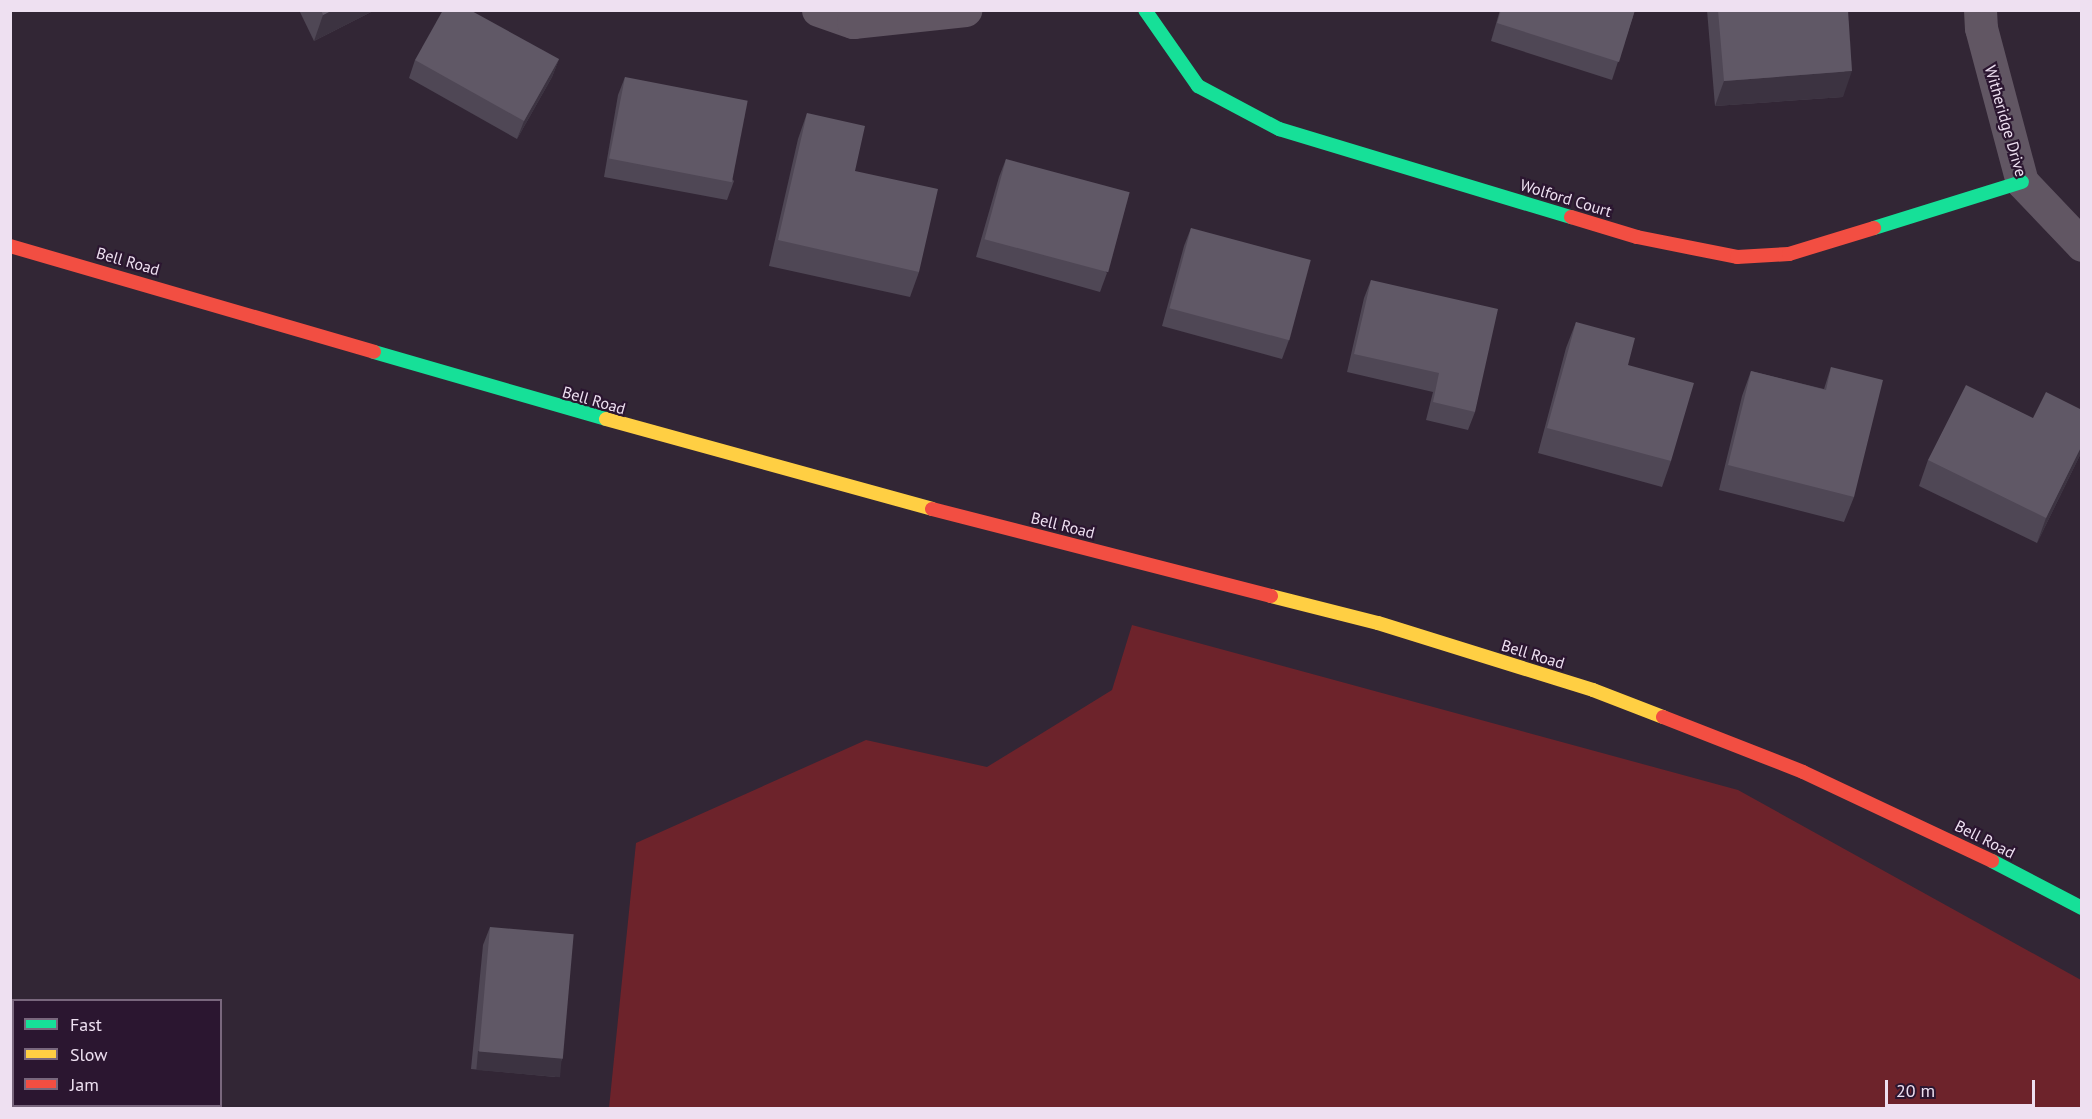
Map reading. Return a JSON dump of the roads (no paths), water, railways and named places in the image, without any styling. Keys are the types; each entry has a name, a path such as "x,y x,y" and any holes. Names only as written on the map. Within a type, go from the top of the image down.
{"street":[{"path":"818,10 853,22 965,10"},
{"name":"Wolford Court","path":"1145,10 1198,86 1279,129 1637,237 1737,257 1789,254 2022,182"},
{"name":"Witheridge Drive","path":"1980,10 1981,28 2022,182 2082,245"},
{"name":"Bell Road","path":"10,246 756,463 1378,623 1593,690 1813,777 1939,834 2082,908"}]}
